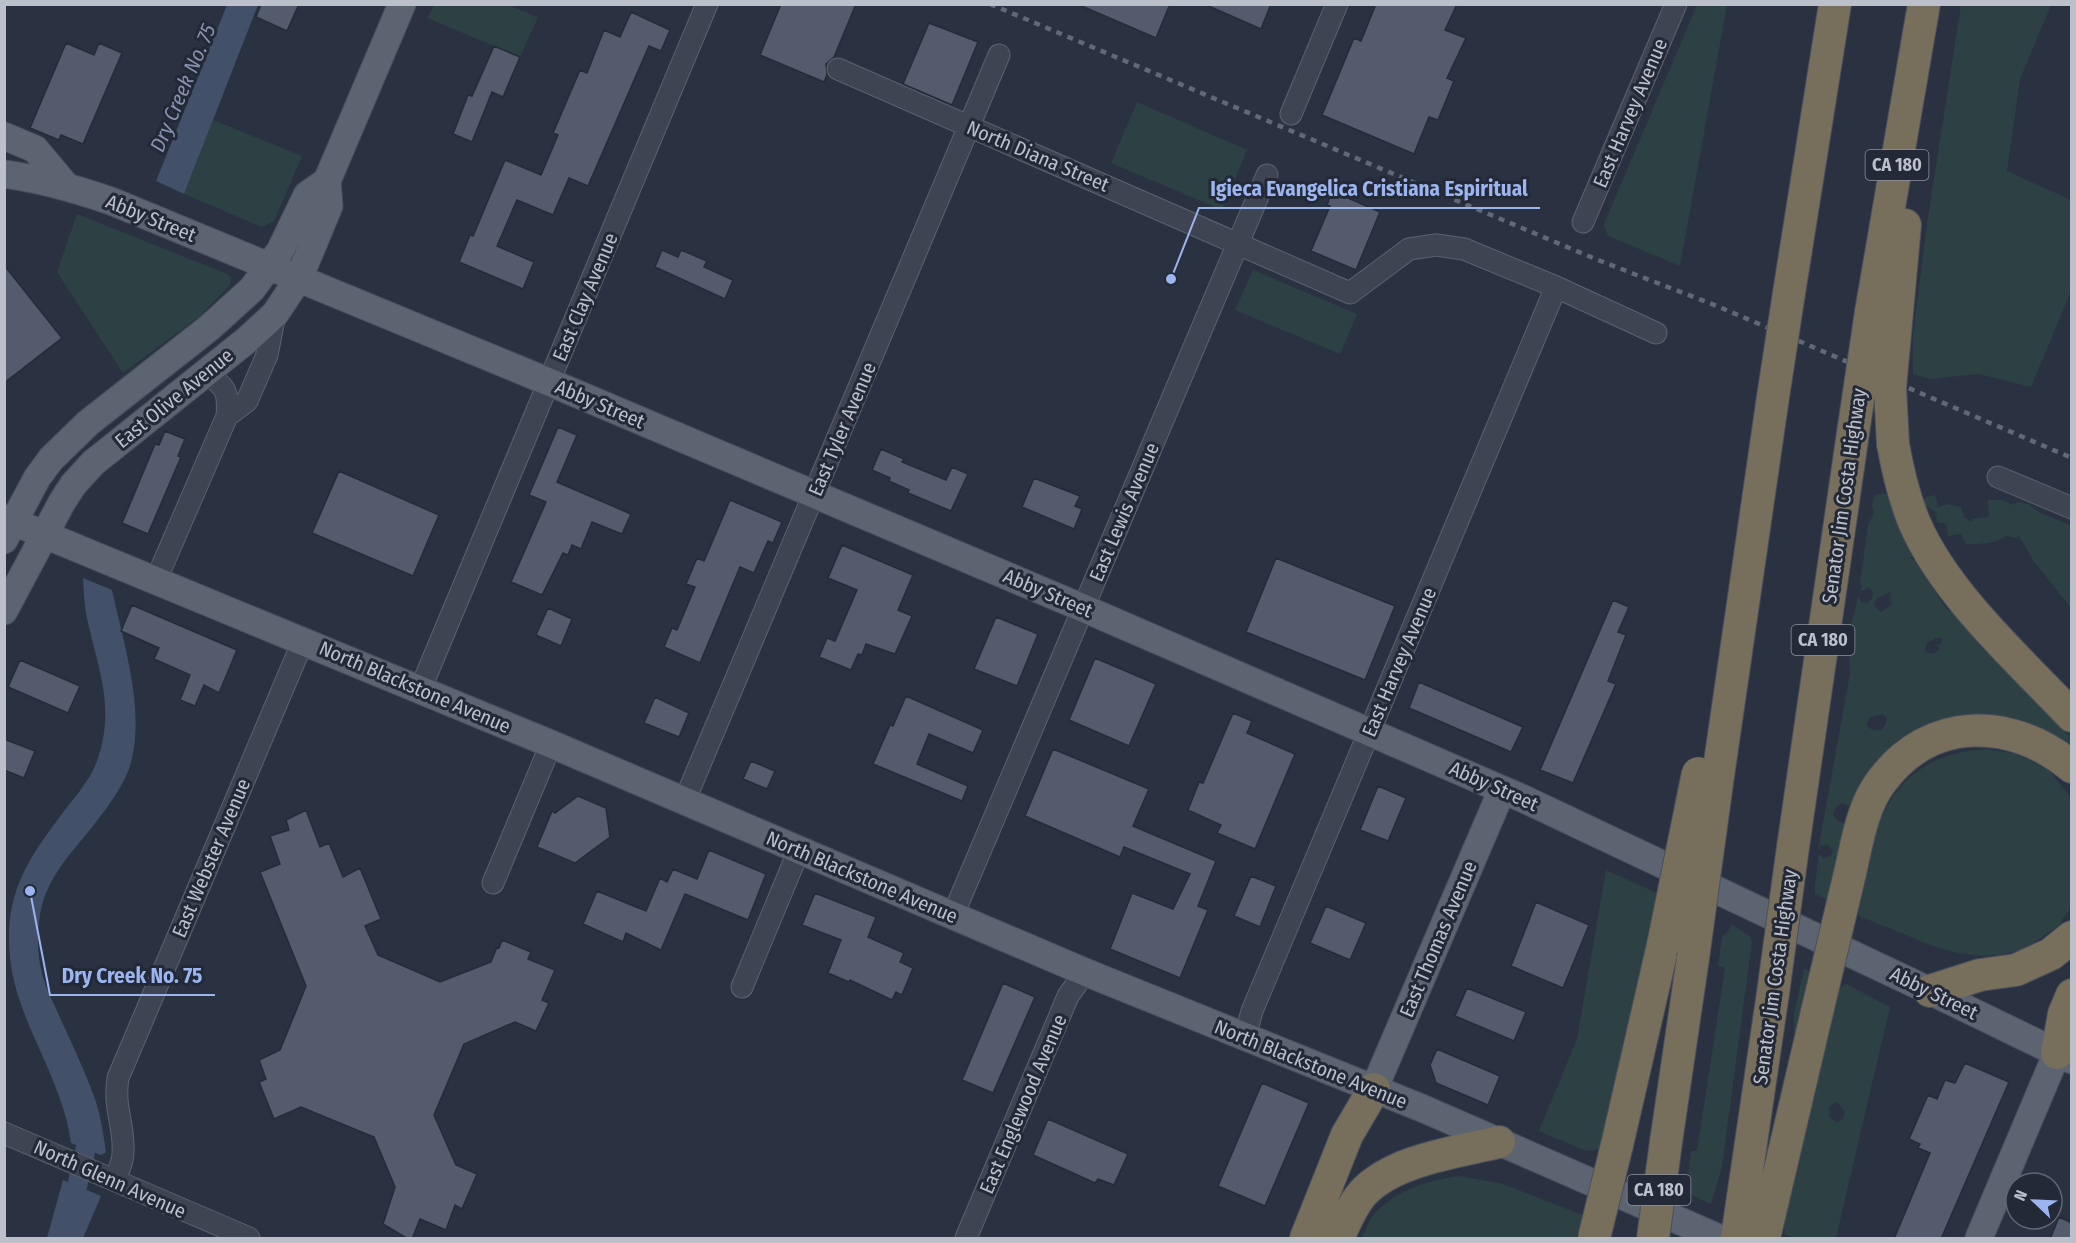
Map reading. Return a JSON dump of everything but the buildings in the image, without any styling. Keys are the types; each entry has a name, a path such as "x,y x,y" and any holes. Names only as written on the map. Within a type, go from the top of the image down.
{"highway":[{"name":"CA 180","path":"1653,1239 1693,958 1708,778 1773,398 1835,4"},
{"name":"Senator Jim Costa Highway","path":"1737,1239 1853,433 1884,318 1923,11"},
{"path":"1884,318 1893,444 1899,477 1907,503 1929,552 1977,615 2072,716"},
{"path":"1764,1239 1850,873 1868,806 1880,783 1913,751 1933,740 1953,733 1973,730 1995,730 2017,736 2038,744 2059,756 2072,767"},
{"path":"1594,1239 1663,945 1708,778"},
{"path":"1930,991 1980,975 2016,970 2051,954 2072,937"},
{"path":"2067,1049 2064,1014 2072,995"},
{"path":"1306,1239 1347,1135 1374,1089"},
{"path":"1333,1239 1338,1214 1363,1141 1374,1089"},
{"path":"1338,1239 1354,1206 1364,1192 1379,1180 1416,1162 1499,1142"}],"main road":[{"name":"East Olive Avenue","path":"4,611 68,494 93,463 248,339 275,314 299,278 329,206 327,181 402,4"},
{"path":"4,136 35,149 66,186"},
{"name":"Abby Street","path":"4,174 29,177 66,186 111,201 549,382 1083,608 1502,790 1930,991 2067,1049"},
{"name":"East Olive Avenue","path":"7,527 37,478 62,446 234,307 252,289 280,251 307,195 327,181"},
{"name":"North Blackstone Avenue","path":"7,527 46,534 551,744 1085,972 1374,1089 1719,1239"},
{"name":"East Thomas Avenue","path":"1374,1089 1502,790"},
{"path":"1979,1239 2067,1049"}],"street":[{"name":"East Clay Avenue","path":"420,690 707,4"},
{"path":"1291,114 1337,4"},
{"name":"East Harvey Avenue","path":"1583,222 1676,4"},
{"name":"East Tyler Avenue","path":"684,802 999,55"},
{"name":"North Diana Street","path":"838,69 1237,244"},
{"name":"East Lewis Avenue","path":"952,915 1267,175"},
{"path":"1237,244 1350,293 1409,249 1436,245 1464,249 1656,333"},
{"name":"East Harvey Avenue","path":"1245,1037 1252,1011 1556,288"},
{"path":"227,416 247,401 267,355 275,314"},
{"path":"156,580 227,416 228,397 225,388 205,373"},
{"path":"1998,477 2072,508"},
{"name":"East Webster Avenue","path":"115,1180 124,1152 115,1094 118,1078 303,641"},
{"path":"493,883 551,744"},
{"path":"742,987 799,850"},
{"name":"East Englewood Avenue","path":"966,1239 1068,996 1085,972"},
{"name":"North Glenn Avenue","path":"4,1133 249,1239"}],"shaded area":[{"path":"435,4 508,5 538,17 520,57 427,18"},
{"path":"1697,5 1727,5 1680,266 1608,236 1604,224"},
{"path":"1961,5 2051,5 2020,79 2007,171 2071,200 2071,291 2031,387 1979,374 1929,379 1913,374 1913,335 1927,224"},
{"path":"1137,102 1247,150 1222,210 1111,163"},
{"path":"213,120 302,156 274,221 262,227 184,194"},
{"path":"77,214 227,274 231,278 230,285 201,315 123,373 57,272"},
{"path":"1253,270 1357,314 1340,354 1235,310"},
{"path":"1877,494 1892,496 1893,513 1914,547 1909,550 1914,557 1910,557 1911,559 1915,561 1945,607 1950,612 1949,607 1985,651 1996,659 2071,737 2071,754 1917,735 1831,902 1815,894 1815,886 1819,854 1823,858 1831,856 1833,851 1828,845 1821,845 1818,851 1850,673 1849,652 1854,632 1850,631 1858,596 1862,603 1867,603 1872,599 1873,592 1869,588 1860,591 1862,587 1860,583 1868,525 1874,513 1872,506","holes":["1890,592 1889,598 1892,604 1881,612 1874,606 1877,598","1936,638 1943,638 1941,644 1936,645 1939,650 1933,654 1925,650 1927,643","1883,714 1887,718 1886,724 1881,730 1873,730 1866,726 1870,717","1842,803 1851,807 1851,818 1843,823 1837,820 1833,814 1836,807"]},
{"path":"1935,495 1938,507 1947,504 1961,507 1964,517 1972,522 1972,519 1989,517 1988,500 2002,500 2014,505 2017,502 2028,504 2039,512 2071,526 2071,608 2033,560 2019,536 2016,538 2007,536 1987,543 1966,544 1961,534 1948,536 1946,524 1937,522 1936,512 1923,504 1926,497"},
{"path":"1987,749 2016,754 2049,770 2071,798 2071,908 2058,926 2017,951 1979,956 1933,946 1859,916 1858,896 1866,862 1882,816 1893,797 1921,769 1940,759 1962,752"},
{"path":"1606,870 1659,894 1601,1149 1586,1151 1539,1131 1577,1039"},
{"path":"1731,924 1750,936 1752,941 1722,1166 1711,1204 1692,1195 1687,1184 1691,1151 1697,1151 1725,968 1718,966 1722,937"},
{"path":"1804,969 1814,973 1796,1035 1794,1033 1794,1014"},
{"path":"1846,984 1890,1007 1836,1238 1795,1238 1785,1234 1783,1219 1837,990","holes":["1838,1102 1845,1113 1837,1123 1830,1117 1829,1108"]},
{"path":"1460,1176 1503,1184 1585,1216 1580,1238 1361,1238 1374,1214 1393,1198 1425,1183"}],"water":[{"path":"227,5 258,5 184,194 156,181"},
{"path":"83,578 112,590 132,680 136,726 134,748 129,769 118,792 60,867 47,890 40,915 38,942 42,975 97,1106 106,1152 101,1155 71,1143 66,1116 28,1024 14,982 9,936 10,917 19,882 46,836 88,779 97,761 102,741 105,706 100,672 86,613"},
{"path":"63,1180 101,1196 83,1238 47,1238"}],"waterway":[{"name":"Dry Creek No. 75","path":"65,1238 88,1139 85,1123"}],"railway":[{"path":"990,4 1598,260 1717,306 2072,458"}],"place":[{"name":"Igieca Evangelica Cristiana Espiritual","path":"1171,279"},
{"name":"Dry Creek No. 75","path":"30,891"}]}
